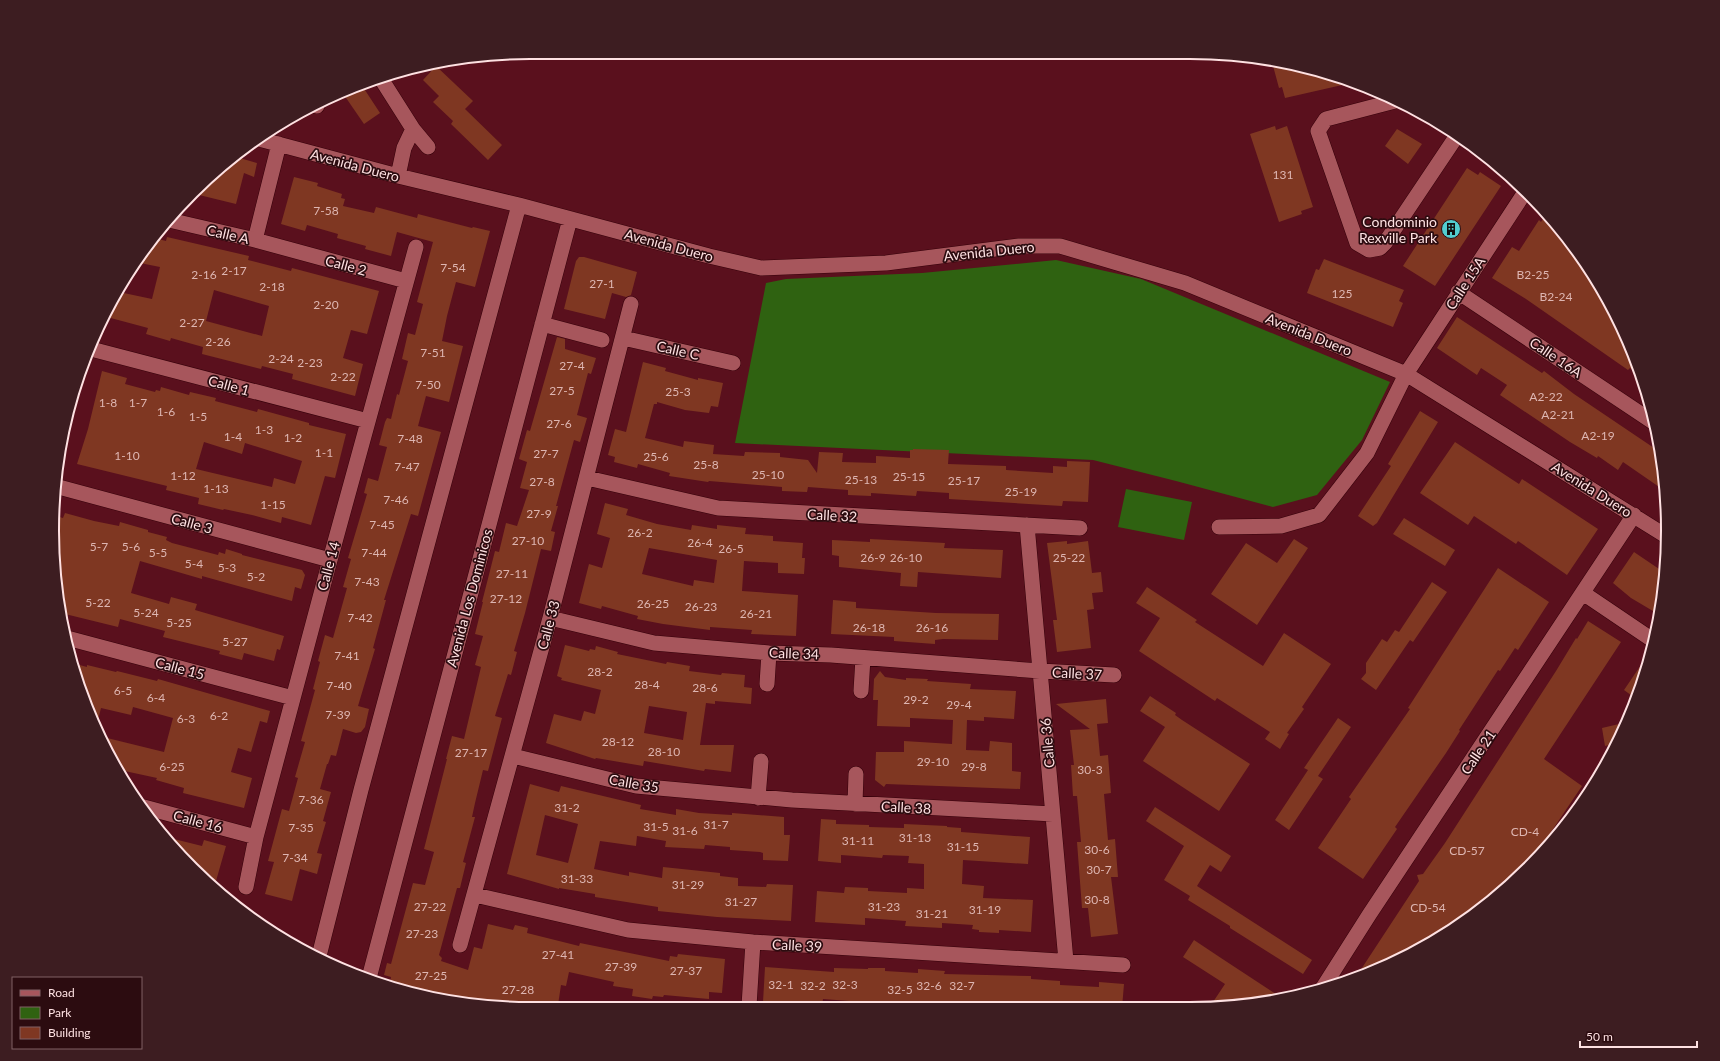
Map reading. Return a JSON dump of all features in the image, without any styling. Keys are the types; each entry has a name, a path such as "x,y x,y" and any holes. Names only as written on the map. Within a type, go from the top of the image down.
{"street":[{"path":"384,83 413,129 428,147"},
{"path":"1387,103 1326,119 1318,131 1357,243 1368,250 1380,248 1385,243 1454,140"},
{"path":"398,176 404,148 413,129"},
{"name":"Avenida Duero","path":"265,141 398,176 519,205 709,256 761,268 886,263 1019,246 1060,246 1185,283 1406,374 1661,533"},
{"path":"255,240 279,144"},
{"name":"Calle 15A","path":"1219,527 1281,526 1318,515 1367,453 1406,374 1458,292 1522,196"},
{"path":"320,952 371,752 519,205"},
{"name":"Avenida Los Dominicos","path":"370,974 570,219"},
{"name":"Calle A","path":"175,221 286,248"},
{"name":"Calle 14","path":"246,887 256,837 416,247"},
{"name":"Calle 2","path":"286,248 406,281"},
{"name":"Calle 16A","path":"1458,292 1647,418"},
{"name":"Calle 33","path":"460,946 550,618 631,304"},
{"path":"542,324 602,340"},
{"name":"Calle C","path":"623,338 733,363"},
{"name":"Calle 1","path":"95,350 368,421"},
{"name":"Calle 32","path":"586,478 718,508 1080,528"},
{"name":"Calle 3","path":"61,488 330,560"},
{"name":"Calle 21","path":"1327,981 1368,915 1634,515"},
{"name":"Calle 36","path":"1027,526 1066,961"},
{"path":"1583,593 1649,637"},
{"name":"Calle 34","path":"550,618 654,643 769,653 863,658 1040,671"},
{"name":"Calle 15","path":"72,639 294,698"},
{"path":"767,684 769,653"},
{"path":"861,691 863,658"},
{"name":"Calle 37","path":"1040,671 1114,675"},
{"name":"Calle 35","path":"513,756 636,786 758,798"},
{"path":"758,798 760,761"},
{"path":"855,804 856,774"},
{"name":"Calle 38","path":"758,798 1053,814"},
{"name":"Calle 16","path":"149,809 256,837"},
{"name":"Calle 39","path":"475,895 628,930 753,942 1123,965"},
{"path":"749,1002 753,942"}],"green space":[{"path":"1056,260 1141,279 1390,382 1362,440 1317,495 1273,507 1093,460 735,443 766,283 786,279 922,273"},
{"path":"1126,489 1192,502 1184,540 1118,527"}],"building":[{"path":"1273,67 1312,75 1343,85 1285,98 1282,87 1279,88"},
{"path":"438,68 473,101 465,109 502,145 488,160 451,124 453,121 433,102 439,96 423,80 433,69"},
{"path":"365,89 380,113 364,124 345,97"},
{"path":"1275,126 1276,130 1287,126 1313,207 1301,211 1302,214 1279,222 1250,134"},
{"path":"1397,129 1422,144 1408,164 1385,146"},
{"path":"240,158 257,163 254,177 244,173 236,204 199,195"},
{"name":"Condominio Rexville Park","path":"1467,168 1478,175 1480,172 1501,186 1435,286 1403,266"},
{"path":"294,177 318,183 317,186 342,194 341,198 345,199 343,206 374,213 376,207 417,218 418,214 472,228 490,231 475,287 456,282 447,316 442,341 463,346 449,402 426,396 418,426 441,432 418,516 411,514 384,600 386,600 373,648 375,649 358,706 369,709 365,727 361,732 356,733 343,729 336,756 331,755 327,764 320,789 331,792 323,821 326,822 317,853 322,854 317,874 300,869 292,901 265,894 274,862 268,861 282,809 289,811 298,778 295,777 305,742 301,741 315,690 313,689 320,662 318,661 325,635 333,638 347,588 343,587 351,559 348,558 367,494 364,493 368,478 378,481 387,447 379,445 385,422 387,418 391,419 397,394 399,395 408,361 402,359 408,333 415,335 423,304 417,302 433,242 397,232 391,256 365,249 366,246 337,238 338,234 307,225 305,231 281,224"},
{"path":"1543,219 1564,243 1582,269 1612,322 1632,370 1630,368 1628,370 1526,299 1492,278 1512,247 1519,251 1539,220 1541,222"},
{"path":"167,237 249,256 248,260 291,271 292,268 379,291 367,334 351,330 343,358 363,364 355,396 292,379 293,374 262,366 261,369 202,354 203,347 171,338 170,341 146,334 148,328 110,318 123,293 152,299 160,267 142,263 159,239 166,241","holes":["214,290 269,306 262,336 206,321"]},
{"path":"579,257 584,257 637,272 631,295 626,297 612,293 605,319 564,309 576,261"},
{"name":"Condominio Rexville Park","path":"1324,259 1404,290 1399,301 1403,303 1393,327 1307,293 1316,269 1319,270"},
{"path":"1457,317 1542,373 1544,371 1574,394 1653,448 1659,487 1623,462 1618,470 1598,456 1597,458 1570,442 1500,395 1507,385 1481,368 1477,375 1437,348"},
{"path":"557,337 565,339 565,349 596,358 591,374 588,373 577,415 587,418 580,442 574,440 556,506 558,506 551,531 555,532 551,551 541,549 514,651 517,652 511,675 508,674 495,716 502,718 488,771 483,770 472,817 475,817 463,862 466,863 460,888 457,888 439,955 442,958 441,961 468,970 474,947 482,949 488,924 513,930 515,925 528,928 527,933 579,946 580,943 669,961 670,956 677,957 678,954 725,959 722,993 709,992 709,999 664,995 663,997 653,996 652,999 632,996 633,989 613,986 614,982 569,972 566,986 561,985 558,1002 500,1001 439,993 390,981 391,977 384,975 387,963 391,964 413,883 425,885 434,852 424,849 452,736 464,739 481,667 475,665 483,636 475,634 495,551 499,552 506,523 517,526 529,490 520,488 527,462 519,459 527,430 530,431"},
{"path":"643,362 666,368 665,371 698,380 698,378 723,383 718,407 711,406 709,413 685,410 657,402 657,404 654,404 645,438 683,447 684,441 714,445 713,454 744,456 745,452 780,453 780,457 808,460 817,473 819,452 843,453 842,462 876,463 876,456 910,458 910,450 913,449 949,450 948,464 1006,466 1006,470 1053,473 1053,466 1067,467 1067,461 1090,462 1088,502 1063,501 1062,506 949,499 949,493 917,491 916,496 871,493 871,496 848,495 848,490 808,487 807,492 782,491 782,487 708,482 669,476 670,473 638,464 637,468 614,462 615,457 608,455 615,429 626,432"},
{"path":"102,371 127,378 125,384 155,392 156,390 160,391 161,387 189,395 190,392 216,398 215,401 257,412 258,409 309,423 309,425 346,434 335,478 325,476 311,525 282,517 281,523 252,515 198,504 199,498 166,490 167,486 77,464 88,429","holes":["204,442 242,454 245,443 302,461 295,484 274,478 272,487 196,469"]},
{"path":"1420,411 1438,422 1377,523 1373,526 1358,516 1391,466 1388,464"},
{"path":"1455,442 1519,484 1522,479 1598,529 1567,575 1518,541 1516,544 1474,516 1468,525 1420,493"},
{"path":"605,503 628,509 626,515 657,524 691,530 692,525 717,529 717,525 746,528 745,534 773,536 773,541 803,543 802,558 805,558 804,574 778,573 778,563 744,561 742,591 798,595 796,636 751,634 752,630 710,627 710,630 663,624 637,619 638,616 602,606 601,609 579,603 589,564 602,568 610,538 597,534","holes":["649,548 717,560 714,583 694,580 693,586 642,574"]},
{"path":"65,513 119,526 120,522 167,537 166,540 172,543 218,555 219,552 225,554 226,549 242,555 302,570 305,575 301,589 295,587 292,601 202,576 202,579 140,561 131,593 169,604 171,597 197,604 195,610 284,636 280,650 277,649 274,661 244,653 242,660 219,654 220,651 163,637 165,631 120,619 118,627 67,614 60,561 59,517 63,518"},
{"path":"1404,518 1455,550 1445,566 1393,534"},
{"path":"870,539 945,543 944,548 1003,550 1001,578 918,572 917,587 900,586 901,573 839,567 839,556 832,555 832,540 870,542"},
{"path":"1294,539 1308,548 1257,625 1211,594 1246,543 1277,563"},
{"path":"1067,541 1067,544 1088,541 1092,573 1101,572 1103,592 1092,593 1094,609 1087,610 1091,648 1057,652 1053,620 1057,620 1047,543"},
{"path":"1634,552 1659,569 1654,611 1631,598 1613,583"},
{"path":"1498,568 1549,602 1518,650 1515,648 1500,671 1498,670 1446,753 1395,827 1397,829 1363,879 1318,848 1351,799 1349,797 1410,709 1408,708"},
{"path":"1432,582 1447,592 1413,642 1410,640 1376,690 1361,679 1366,673 1366,663 1382,639 1387,642 1395,630 1399,632"},
{"path":"1147,587 1197,620 1195,622 1263,666 1284,633 1331,664 1302,707 1304,709 1287,733 1289,734 1280,749 1265,739 1270,732 1217,698 1215,701 1139,651 1160,618 1136,603"},
{"path":"833,600 856,602 856,608 936,613 999,614 998,640 943,639 935,640 935,644 894,641 894,637 831,634"},
{"path":"1588,621 1621,642 1544,759 1582,786 1544,841 1523,864 1477,905 1425,939 1361,969 1419,881 1417,875 1423,874 1445,843 1576,638 1577,639"},
{"path":"565,645 589,651 590,649 595,650 596,646 618,652 617,654 666,664 667,662 690,666 689,671 721,675 722,673 745,675 744,687 752,688 751,704 715,701 715,704 706,703 700,745 734,745 731,772 705,769 704,771 644,761 643,766 595,759 546,743 554,714 581,721 584,711 595,714 601,690 561,680 562,678 557,676","holes":["649,706 687,712 683,740 644,733"]},
{"path":"1642,664 1631,695 1624,690"},
{"path":"79,665 117,671 157,681 158,679 270,711 267,723 260,721 251,752 238,748 231,772 252,778 244,808 183,793 184,788 156,780 157,778 125,771 108,738 164,752 173,718 133,707 131,715 101,708 98,718"},
{"path":"880,671 885,677 906,680 906,678 928,679 927,681 971,684 970,689 1016,691 1014,719 984,717 984,721 967,720 966,750 989,751 990,741 1012,743 1012,771 1021,772 1020,789 886,784 884,787 875,780 876,752 904,752 904,741 952,744 953,720 910,718 910,727 877,726 878,700 873,700 874,679"},
{"path":"1150,696 1176,713 1175,715 1182,720 1250,764 1219,811 1143,761 1165,727 1140,711"},
{"path":"1106,699 1108,723 1097,724 1100,756 1108,755 1111,793 1104,794 1108,840 1115,839 1118,877 1111,877 1118,934 1091,937 1088,908 1082,908 1077,842 1081,842 1077,796 1073,796 1071,765 1074,765 1070,730 1090,729 1056,704"},
{"path":"1338,718 1351,727 1318,776 1323,779 1289,830 1275,820 1308,770 1304,768"},
{"path":"1619,724 1609,745 1605,746 1602,728"},
{"path":"530,784 559,792 561,786 641,805 640,809 676,815 676,809 699,813 732,815 732,813 784,817 784,835 790,835 788,861 763,860 763,853 730,850 730,847 705,845 704,849 665,847 666,841 637,836 636,846 600,841 594,869 629,876 629,872 662,878 663,867 720,873 720,876 738,878 738,886 766,887 767,884 793,885 791,921 717,917 658,911 658,907 595,897 595,894 559,889 507,874","holes":["545,815 578,824 568,863 536,855"]},
{"path":"1155,807 1231,856 1221,872 1210,865 1197,886 1312,960 1303,974 1188,900 1190,896 1164,880 1184,846 1146,821"},
{"path":"821,819 836,820 836,824 869,825 869,827 904,828 904,824 947,826 961,828 961,832 1030,837 1028,864 963,860 962,884 984,886 983,898 1033,900 1031,932 999,930 999,933 979,932 979,930 972,929 973,925 942,923 942,928 905,926 906,921 865,918 865,925 815,922 817,891 844,893 845,887 868,888 868,891 907,893 907,888 924,889 924,864 908,863 909,856 883,855 882,858 841,855 841,863 818,861"},
{"path":"174,839 202,846 204,840 226,846 216,881 197,864"},
{"path":"1194,940 1276,994 1214,1001 1225,984 1183,957"},
{"path":"765,967 834,972 834,968 885,968 885,971 918,973 918,969 945,971 944,974 1031,976 1031,979 1060,981 1060,985 1099,987 1099,982 1124,984 1122,1002 849,1002 823,999 822,1002 763,1002"}],"place":[{"name":"Condominio Rexville Park","path":"1451,229"}]}
